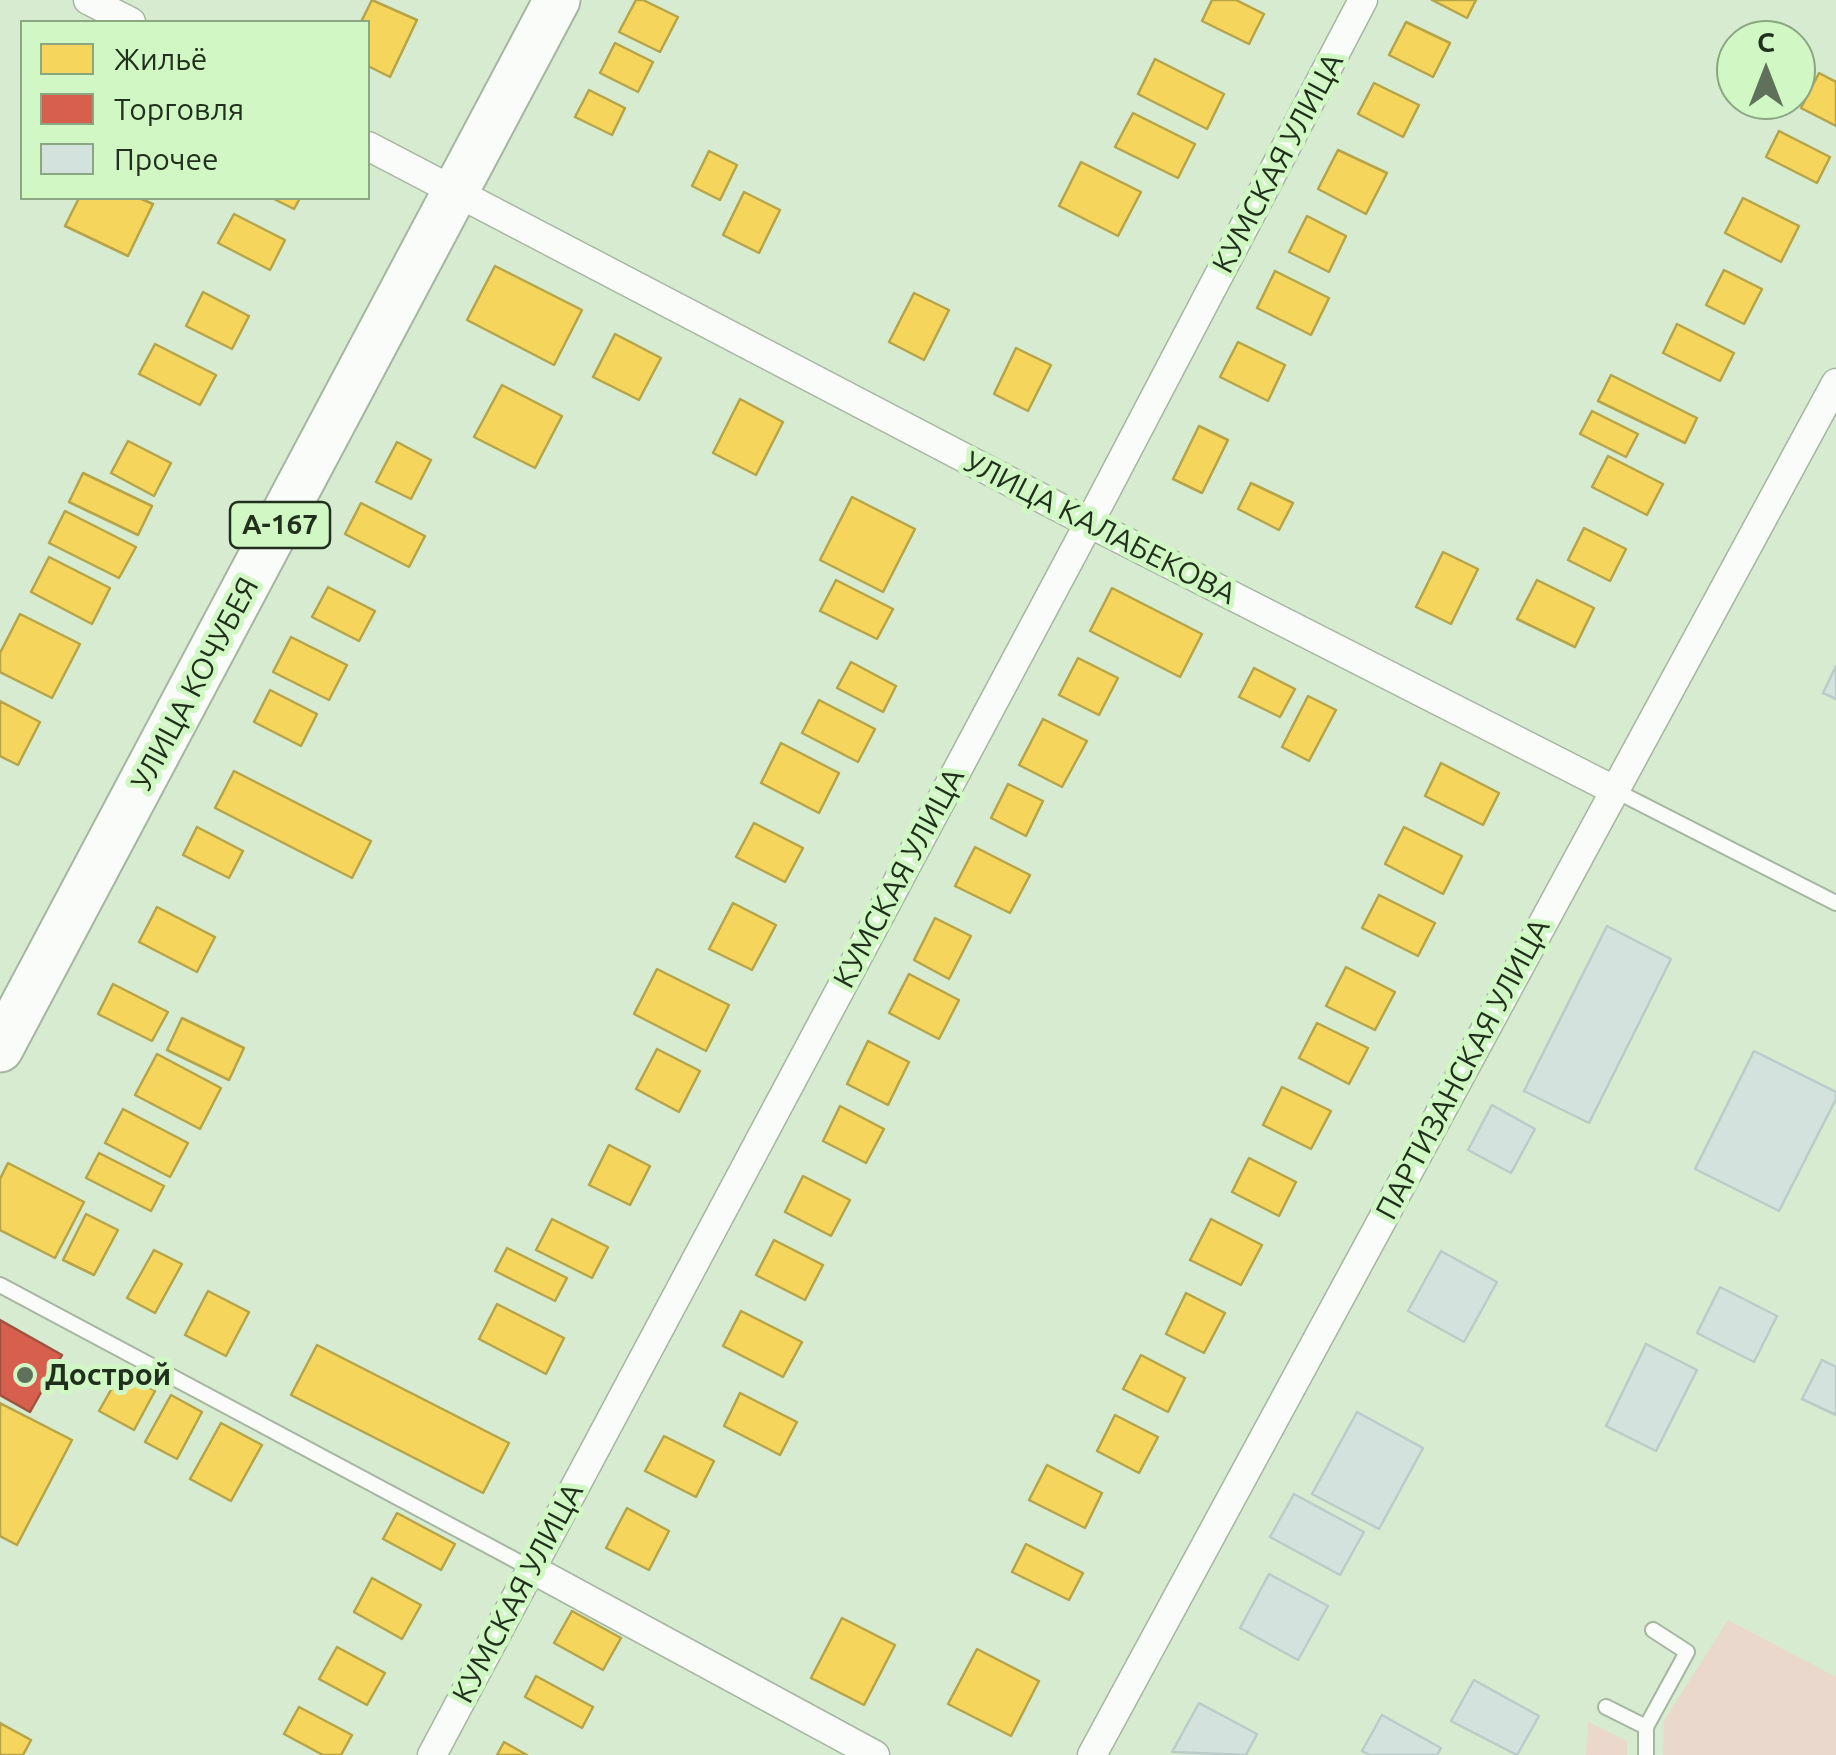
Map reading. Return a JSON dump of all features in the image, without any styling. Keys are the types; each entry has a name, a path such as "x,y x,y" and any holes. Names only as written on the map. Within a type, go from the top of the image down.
{"main road":[{"name":"УЛИЦА КОЧУБЕЯ","path":"0,1049 557,0"}],"street":[{"path":"88,0 127,20"},
{"name":"КУМСКАЯ УЛИЦА","path":"432,1755 1089,523 1363,0"},
{"name":"УЛИЦА КАЛАБЕКОВА","path":"370,147 1089,523 1614,790"},
{"name":"ПАРТИЗАНСКАЯ УЛИЦА","path":"1092,1755 1836,383"},
{"path":"530,1568 875,1755"}],"lane":[{"name":"УЛИЦА КАЛАБЕКОВА","path":"1614,790 1836,903"},
{"path":"0,1285 530,1568"},
{"path":"1646,1755 1646,1727 1687,1652 1653,1630"},
{"path":"1606,1707 1646,1727"}],"shaded area":[{"path":"1728,1620 1836,1677 1836,1755 1663,1755 1664,1721"},
{"path":"1588,1722 1627,1741 1627,1755 1586,1755"}],"building: Жильё":[{"path":"372,0 417,20 390,77 370,67 370,20 362,20"},
{"path":"636,0 678,17 660,52 619,32"},
{"path":"1212,0 1236,0 1264,14 1249,44 1202,21"},
{"path":"1432,0 1476,0 1467,18"},
{"path":"1406,22 1450,43 1433,77 1389,55"},
{"path":"615,43 653,62 638,92 600,73"},
{"path":"1155,59 1224,94 1207,129 1138,94"},
{"path":"1819,73 1836,82 1836,126 1816,116"},
{"path":"1374,83 1419,105 1403,137 1358,114"},
{"path":"589,90 625,108 612,135 575,117"},
{"path":"1133,113 1195,144 1178,178 1115,147"},
{"path":"1779,131 1830,157 1817,183 1766,157"},
{"path":"1338,150 1387,173 1366,214 1318,189"},
{"path":"709,151 737,165 720,200 692,186"},
{"path":"1081,162 1141,192 1118,236 1059,206"},
{"path":"744,192 780,210 759,253 723,235"},
{"path":"1743,198 1799,226 1781,262 1725,233"},
{"path":"78,200 144,200 153,204 128,256 65,226"},
{"path":"276,200 299,200 294,209"},
{"path":"234,214 285,240 270,270 218,243"},
{"path":"1307,216 1346,236 1329,272 1289,252"},
{"path":"495,266 582,310 554,365 467,320"},
{"path":"1724,270 1762,289 1744,324 1706,305"},
{"path":"1275,271 1329,298 1311,335 1257,308"},
{"path":"203,292 249,316 232,349 186,326"},
{"path":"914,293 949,310 924,360 889,342"},
{"path":"1677,324 1734,353 1720,381 1663,353"},
{"path":"615,334 661,358 639,400 593,377"},
{"path":"1238,342 1285,365 1268,401 1220,377"},
{"path":"155,344 216,375 200,405 139,374"},
{"path":"1016,348 1051,365 1028,411 994,394"},
{"path":"1611,375 1697,418 1685,443 1598,401"},
{"path":"502,385 562,416 535,468 474,437"},
{"path":"740,399 783,422 756,475 713,453"},
{"path":"1592,411 1638,434 1626,457 1580,434"},
{"path":"1199,426 1228,440 1202,493 1173,479"},
{"path":"128,441 171,463 154,496 111,473"},
{"path":"397,442 431,460 411,499 376,482"},
{"path":"1608,456 1663,484 1647,515 1592,487"},
{"path":"83,473 152,506 138,535 69,502"},
{"path":"1251,483 1293,503 1279,530 1238,509"},
{"path":"852,497 915,529 883,592 820,560"},
{"path":"361,503 425,536 409,567 345,534"},
{"path":"65,511 136,547 119,578 49,543"},
{"path":"1584,528 1626,549 1610,581 1568,560"},
{"path":"1443,552 1478,569 1451,624 1416,607"},
{"path":"49,557 110,588 92,624 31,592"},
{"path":"836,580 893,609 877,639 820,611"},
{"path":"1537,580 1594,608 1575,647 1517,619"},
{"path":"328,587 375,611 359,641 312,617"},
{"path":"1112,588 1202,634 1180,677 1090,631"},
{"path":"20,614 80,644 52,698 0,672 0,653"},
{"path":"291,637 347,665 329,700 273,672"},
{"path":"1078,658 1118,678 1099,715 1059,695"},
{"path":"851,662 896,686 883,712 837,688"},
{"path":"1254,668 1295,689 1280,717 1239,697"},
{"path":"270,690 317,714 301,746 254,722"},
{"path":"1308,696 1336,710 1309,761 1282,747"},
{"path":"819,700 875,729 858,762 802,733"},
{"path":"0,701 40,722 18,765 0,756"},
{"path":"1043,719 1087,741 1062,787 1019,765"},
{"path":"781,743 839,773 819,813 761,783"},
{"path":"1441,763 1499,793 1483,825 1425,796"},
{"path":"234,771 371,841 352,878 215,808"},
{"path":"1008,784 1043,801 1026,836 991,818"},
{"path":"754,823 803,848 785,882 736,857"},
{"path":"197,827 243,851 229,878 183,855"},
{"path":"1404,827 1462,856 1443,894 1385,864"},
{"path":"975,847 1030,875 1010,913 955,886"},
{"path":"1379,895 1435,923 1418,956 1362,928"},
{"path":"733,903 776,925 752,970 709,949"},
{"path":"157,907 215,937 197,972 139,942"},
{"path":"935,918 971,936 949,979 914,960"},
{"path":"1346,967 1395,992 1375,1030 1326,1006"},
{"path":"657,969 729,1005 706,1051 634,1014"},
{"path":"909,974 959,1000 939,1039 889,1013"},
{"path":"113,984 168,1012 152,1041 98,1014"},
{"path":"182,1018 244,1048 229,1080 167,1050"},
{"path":"1317,1023 1368,1048 1349,1084 1299,1058"},
{"path":"868,1041 909,1062 888,1105 847,1084"},
{"path":"657,1049 700,1071 679,1112 636,1089"},
{"path":"157,1054 221,1088 200,1129 135,1095"},
{"path":"1282,1087 1331,1111 1311,1149 1263,1125"},
{"path":"840,1106 884,1129 866,1163 823,1141"},
{"path":"123,1109 188,1143 170,1177 105,1143"},
{"path":"609,1145 650,1166 630,1205 589,1185"},
{"path":"99,1153 164,1186 151,1211 86,1178"},
{"path":"1249,1158 1296,1182 1279,1216 1232,1192"},
{"path":"8,1163 84,1202 55,1258 0,1230 0,1179"},
{"path":"803,1176 850,1200 831,1236 785,1212"},
{"path":"86,1214 118,1230 94,1275 63,1260"},
{"path":"552,1219 608,1247 592,1278 536,1250"},
{"path":"1211,1219 1262,1245 1241,1285 1190,1260"},
{"path":"774,1240 823,1265 805,1300 756,1275"},
{"path":"507,1248 567,1278 555,1301 495,1271"},
{"path":"154,1250 182,1264 155,1313 127,1298"},
{"path":"208,1291 249,1312 226,1356 185,1335"},
{"path":"1186,1293 1225,1313 1204,1353 1166,1334"},
{"path":"497,1304 564,1338 546,1374 479,1339"},
{"path":"741,1311 802,1342 783,1377 723,1346"},
{"path":"317,1345 509,1443 483,1493 291,1395"},
{"path":"1141,1355 1185,1378 1168,1412 1123,1389"},
{"path":"121,1372 155,1391 134,1430 99,1411"},
{"path":"740,1393 797,1422 780,1455 724,1426"},
{"path":"171,1395 202,1412 177,1459 145,1442"},
{"path":"0,1403 72,1440 17,1545 0,1536"},
{"path":"1115,1415 1158,1437 1139,1473 1097,1451"},
{"path":"221,1423 262,1445 231,1501 190,1479"},
{"path":"664,1436 714,1461 696,1497 645,1471"},
{"path":"1047,1465 1102,1493 1085,1528 1029,1500"},
{"path":"627,1508 669,1531 649,1570 606,1548"},
{"path":"397,1513 455,1544 441,1570 383,1539"},
{"path":"1026,1544 1083,1573 1069,1600 1012,1572"},
{"path":"372,1578 421,1605 402,1639 354,1612"},
{"path":"572,1611 621,1638 603,1670 554,1643"},
{"path":"842,1618 895,1645 864,1705 811,1678"},
{"path":"337,1647 385,1673 367,1705 319,1679"},
{"path":"977,1649 1039,1681 1011,1736 948,1704"},
{"path":"536,1676 593,1707 582,1728 525,1697"},
{"path":"299,1707 352,1735 341,1755 323,1755 284,1734"},
{"path":"0,1723 31,1740 23,1755 0,1755"},
{"path":"504,1742 527,1755 497,1755"}],"building: Торговля":[{"name":"Дострой","path":"0,1320 62,1355 30,1412 0,1395"}],"building: Прочее":[{"path":"1836,666 1836,699 1823,693"},
{"path":"1607,926 1671,959 1589,1123 1524,1091"},
{"path":"1754,1051 1836,1092 1836,1099 1779,1211 1695,1169"},
{"path":"1492,1105 1535,1129 1511,1173 1468,1150"},
{"path":"1441,1251 1497,1282 1464,1342 1408,1311"},
{"path":"1720,1287 1777,1316 1754,1362 1697,1333"},
{"path":"1646,1344 1697,1370 1656,1451 1606,1426"},
{"path":"1822,1360 1836,1367 1836,1415 1802,1399"},
{"path":"1357,1412 1423,1448 1379,1529 1312,1494"},
{"path":"1294,1494 1364,1532 1340,1575 1270,1537"},
{"path":"1269,1574 1328,1606 1298,1660 1240,1628"},
{"path":"1474,1680 1539,1716 1517,1755 1451,1721"},
{"path":"1199,1703 1257,1734 1246,1755 1172,1752"},
{"path":"1382,1715 1441,1748 1437,1755 1370,1755 1362,1751"}],"place":[{"name":"Дострой","path":"25,1375"}]}
